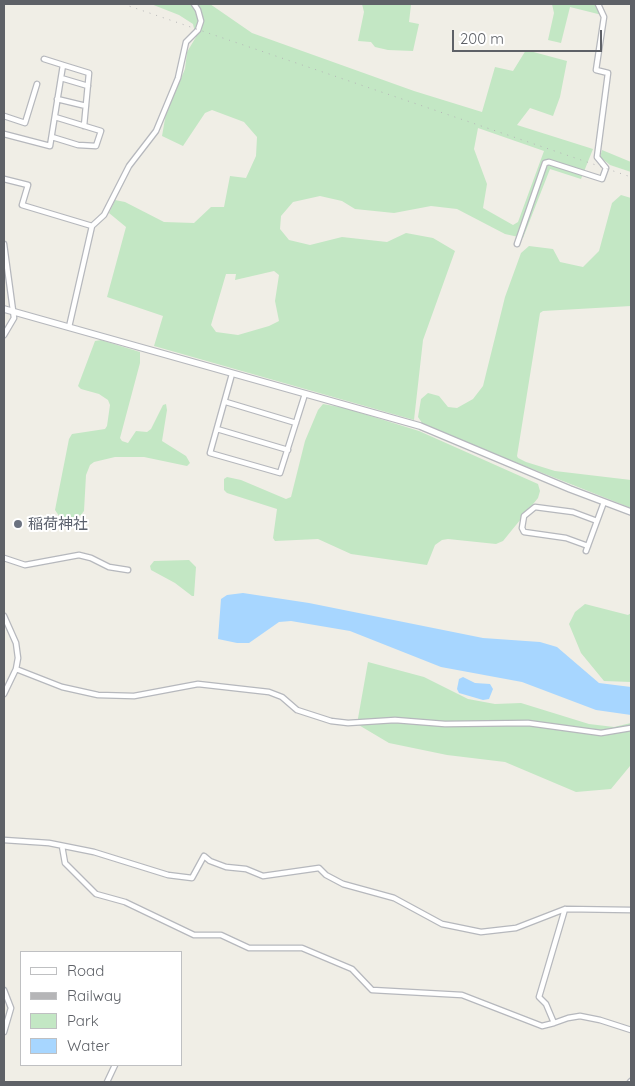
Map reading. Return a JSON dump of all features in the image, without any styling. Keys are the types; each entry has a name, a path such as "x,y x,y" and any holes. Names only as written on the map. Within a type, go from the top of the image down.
{"street":[{"path":"69,327 92,226 104,215 129,166 156,131 178,78 186,42 198,30 201,21 194,4"},
{"path":"517,244 545,163 549,162 602,179 606,168 597,157 608,73 596,70 604,17 598,4"},
{"path":"44,60 89,73 84,126"},
{"path":"4,134 50,146 62,65"},
{"path":"61,78 88,86"},
{"path":"4,116 26,123 37,84"},
{"path":"57,99 86,106"},
{"path":"52,138 78,145 96,146 101,131 55,117"},
{"path":"4,179 28,185 22,205 92,226"},
{"path":"4,244 14,312 10,326 4,335"},
{"path":"4,309 420,426 631,512"},
{"path":"232,374 226,402 210,453 280,473 305,394"},
{"path":"226,402 296,423"},
{"path":"217,429 288,450"},
{"path":"586,551 604,502"},
{"path":"588,546 566,538 524,532 522,528 524,516 535,507 573,512 597,521"},
{"path":"4,558 25,565 79,555 91,558 110,567 128,570"},
{"path":"4,616 16,644 18,658 16,669 4,694"},
{"path":"16,669 62,687 98,695 134,696 198,684 270,692 282,697 297,710 331,721 348,723 395,720 445,724 528,723 601,733 631,728"},
{"path":"4,840 62,846 118,858 168,875 192,878 204,856 226,867 246,869 263,876 319,868 326,875 343,884 394,898 442,924 481,932 516,928 565,909 631,910"},
{"path":"62,846 65,863 96,894 126,902 194,935 221,935 249,948 302,948 352,969 372,990 462,995 542,1026 580,1016 631,1030"},
{"path":"554,1023 546,1004 539,997 565,909"},
{"path":"4,990 11,1008 4,1032"},
{"path":"107,1082 115,1066"}],"green space":[{"path":"151,4 210,4 252,33 414,91 482,112 495,67 513,71 526,50 567,61 560,97 553,116 530,108 517,125 593,149 581,179 550,169 523,238 505,234 457,209 431,206 394,213 355,209 342,201 320,196 293,202 281,216 280,229 289,240 310,245 342,237 387,242 406,233 433,238 455,251 423,340 414,420 154,346 163,316 107,297 126,227 109,213 115,200 125,202 164,222 194,223 211,207 224,207 230,176 246,178 256,156 257,137 244,122 212,110 205,113 183,146 162,136 166,113 185,69 187,52 196,37 193,24 179,15","holes":["478,128 544,151 518,222 513,225 483,208 487,184 474,149","274,271 279,275 275,301 279,321 269,326 238,335 216,332 211,325 226,274 236,274 235,280"]},
{"path":"362,4 411,5 409,22 419,24 413,51 388,50 375,47 371,42 358,41 364,12"},
{"path":"552,4 596,4 602,15 570,7 561,43 548,40 554,13"},
{"path":"602,150 631,162 631,172 610,165 600,157"},
{"path":"621,195 631,198 631,306 543,311 540,313 517,456 526,462 555,471 631,480 631,508 439,432 422,423 418,417 421,399 428,393 439,396 448,407 457,408 473,399 483,386 505,297 521,253 529,246 553,249 560,262 583,267 599,251 612,203"},
{"path":"101,340 140,352 140,363 120,438 122,441 128,443 136,431 147,432 151,429 163,405 166,404 167,410 162,441 186,456 190,463 187,466 144,457 115,457 94,462 90,465 86,475 84,511 81,515 72,518 59,516 55,510 69,439 72,434 105,429 107,426 110,405 108,400 99,394 81,389 78,386 95,341"},
{"path":"323,404 345,408 419,431 538,484 540,491 538,498 503,541 496,544 442,540 435,545 427,565 351,554 318,539 275,541 273,538 277,509 227,493 224,490 224,479 227,477 241,480 286,499 291,497 305,441 318,410"},
{"path":"189,560 196,567 194,596 151,570 150,566 154,561"},
{"path":"585,604 628,615 631,613 631,682 604,681 581,653 569,624 575,612"},
{"path":"368,662 424,677 468,699 495,704 521,703 589,724 614,727 631,723 630,766 611,789 576,792 505,762 447,755 389,743 357,724"}],"water":[{"path":"243,593 309,603 483,638 540,642 557,647 599,683 631,687 631,715 596,710 522,682 441,667 350,631 291,621 279,622 249,643 237,643 218,639 221,599 227,595"},
{"path":"463,677 475,683 490,684 493,689 489,699 483,700 459,693 457,689 459,679"}],"railway":[{"path":"123,4 631,177"}],"place":[{"name":"稲荷神社","path":"18,524"}]}
